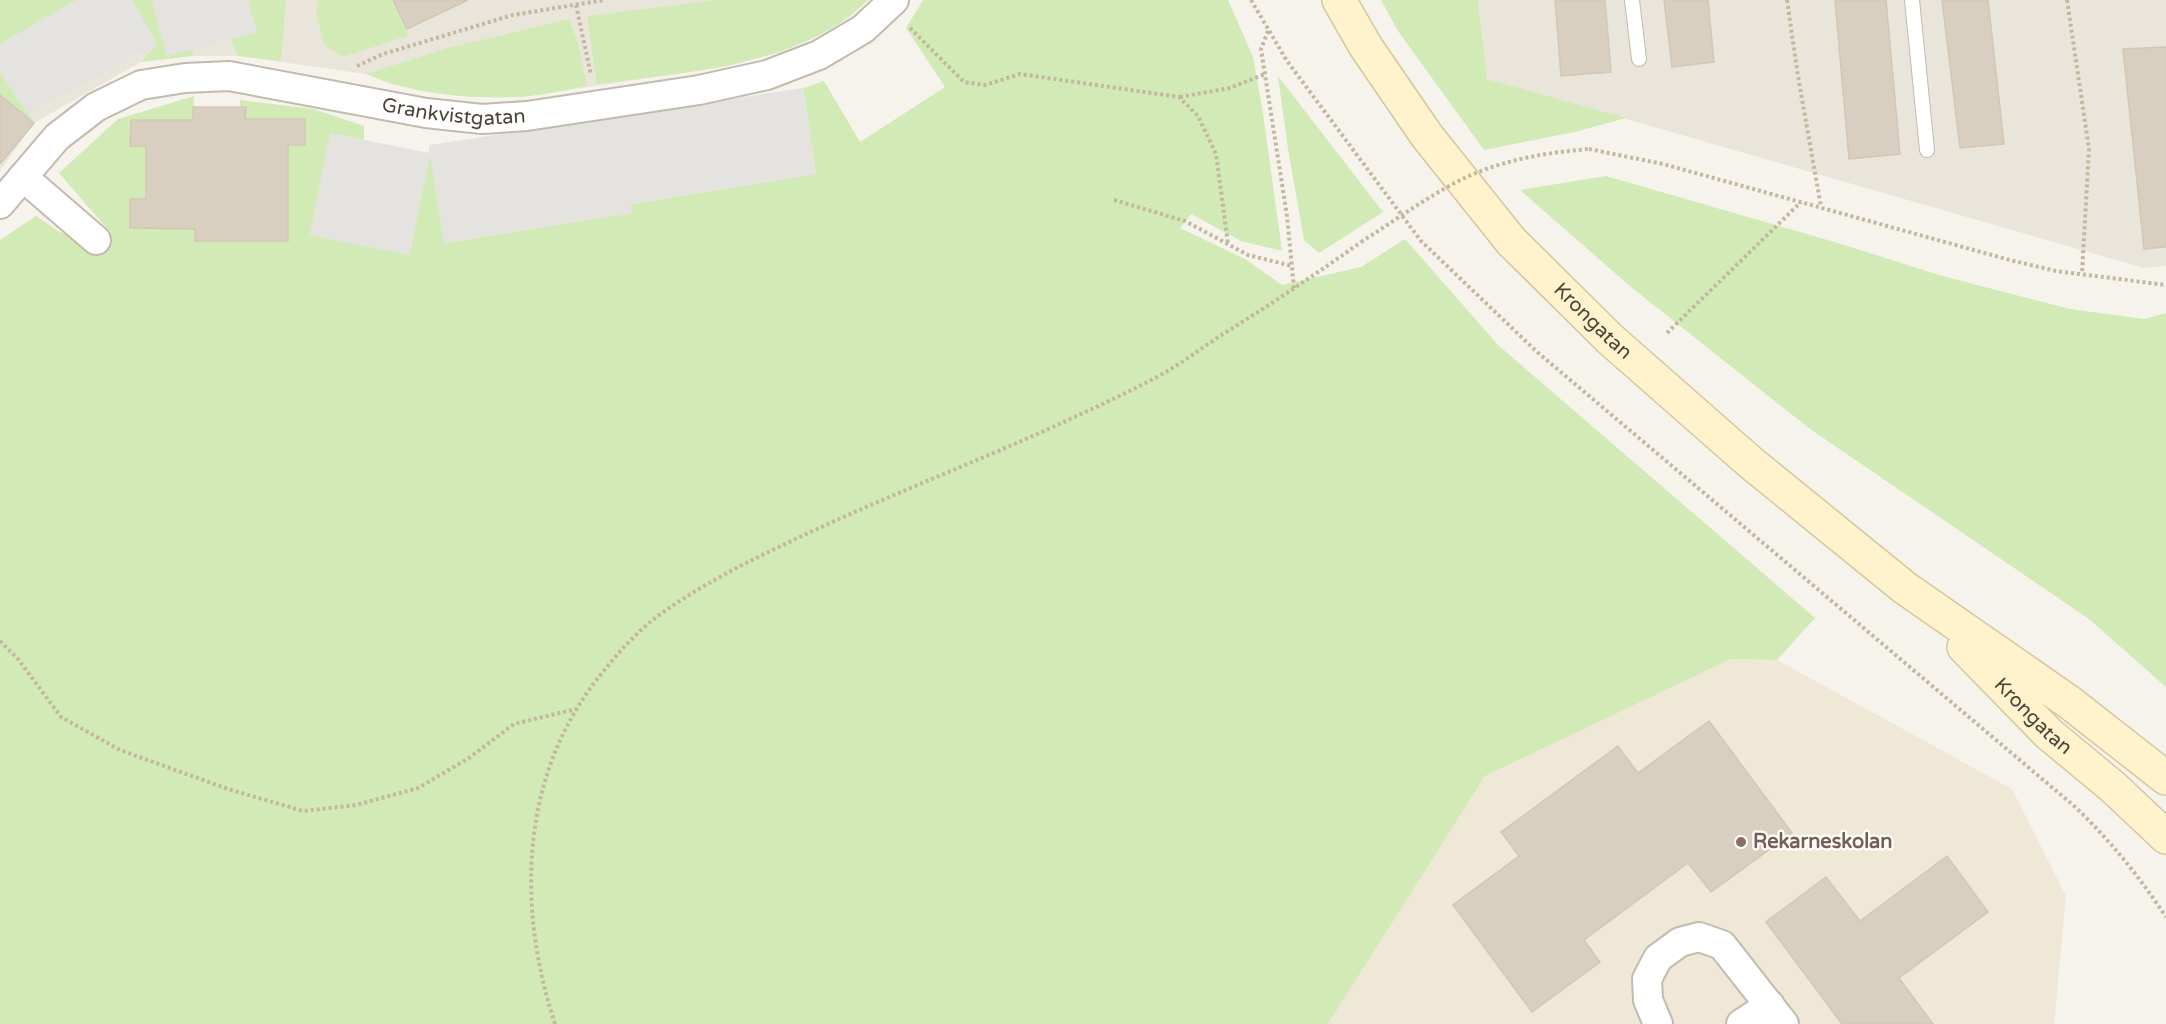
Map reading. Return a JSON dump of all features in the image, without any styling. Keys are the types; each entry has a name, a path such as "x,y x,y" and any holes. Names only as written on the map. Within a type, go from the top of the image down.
{"street":[{"name":"Krongatan","path":"1339,0 1366,47 1427,136 1511,241 1610,339 1750,462 1905,588 2069,702 2166,778"},
{"name":"Grankvistgatan","path":"0,204 57,137 96,107 141,85 186,78 229,76 426,113 482,119 527,116 699,90 767,75 819,55 863,29 891,3"},
{"path":"23,177 96,240"},
{"name":"Krongatan","path":"1905,588 2049,734 2113,786 2166,837"},
{"path":"1658,1024 1648,1000 1647,979 1658,958 1680,942 1700,937 1722,945 1777,1015 1741,1024"}],"lane":[{"path":"1632,0 1639,59"},
{"path":"1912,0 1927,150"}],"path":[{"path":"354,68 383,54 513,15 604,0"},
{"path":"1251,0 1293,70 1421,241 1536,351 2073,805 2115,847 2166,917"},
{"path":"1787,0 1797,76 1821,207"},
{"path":"2067,0 2089,149 2082,274"},
{"path":"891,3 964,82 985,85 1020,74 1179,97 1230,88 1265,74"},
{"path":"576,5 597,105"},
{"path":"1268,31 1261,50 1287,216 1294,289"},
{"path":"1179,97 1198,116 1216,154 1228,244"},
{"path":"555,1024 538,965 533,930 530,861 540,797 561,737 576,709 614,657 652,621 687,596 759,556 829,523 1066,420 1158,376 1452,184 1486,169 1549,152 1589,149 1607,151 1663,164 2010,260 2056,271 2166,285"},
{"path":"1114,200 1185,221 1248,255 1292,266"},
{"path":"1668,333 1801,202"},
{"path":"0,641 18,659 61,717 120,750 228,789 303,811 356,805 418,788 469,758 514,723 576,709"}],"shaded area":[{"path":"0,0 868,0 840,23 786,50 725,67 519,97 452,95 391,84 366,74 238,56 192,56 141,62 34,123 0,171"},
{"path":"77,0 132,0 157,44 28,114 0,72 0,44"},
{"path":"152,0 248,0 257,32 167,56"},
{"path":"1478,0 2166,0 2166,266 2144,268 1487,79"},
{"path":"803,88 816,174 630,204 632,213 444,243 430,155 409,255 310,235 330,133 429,153 429,145"},
{"name":"Rekarneskolan","path":"1731,659 1777,660 2012,789 2066,896 2054,1024 1328,1024 1485,776"}],"green space":[{"path":"0,0 77,0 0,44"},
{"path":"132,0 152,0 167,56 195,49 192,56 141,62 157,44"},
{"path":"248,0 286,0 281,61 238,56 230,39 256,32"},
{"path":"319,0 393,0 407,29 407,36 343,57 324,45 316,13"},
{"path":"716,0 868,0 840,23 784,50 754,59 691,72 597,84 587,16"},
{"path":"923,0 1228,0 1253,57 1282,251 1241,241 1191,214 1180,228 1245,259 1282,285 1361,267 1405,239 1499,346 1815,618 1777,660 1731,659 1485,776 1328,1024 0,1024 0,240 36,216 58,231 98,247 110,232 59,173 118,119 194,96 193,120 131,120 130,146 146,146 146,199 130,199 130,228 195,229 195,241 288,241 288,145 245,119 246,107 240,107 240,100 313,109 364,126 364,140 330,133 409,255 430,153 429,145 445,243 631,213 630,204 816,174 803,88 824,81 860,142 945,87 906,28"},
{"path":"1381,0 1478,0 1487,79 1626,118 1575,132 1484,150 1398,31"},
{"path":"569,19 578,43 587,86 526,96 459,96 421,91 366,74 448,48"},
{"path":"0,72 34,123 0,95"},
{"path":"1278,76 1383,212 1319,253 1304,240"},
{"path":"1606,176 1838,243 1939,275 2070,309 2144,319 2166,313 2166,687 2089,619 1810,429 1631,287 1520,190"}],"building":[{"path":"393,0 468,0 407,29"},
{"path":"1555,0 1605,0 1611,72 1561,76"},
{"path":"1664,0 1708,0 1714,62 1672,67"},
{"path":"1835,0 1886,0 1900,154 1849,159"},
{"path":"1942,0 1988,0 2004,144 1960,148"},
{"path":"2166,47 2166,247 2144,249 2123,49"},
{"path":"0,95 34,123 0,164"},
{"path":"193,107 246,107 245,119 305,119 305,145 288,145 288,241 195,241 195,229 130,228 130,199 146,199 146,146 130,146 131,120 193,120"},
{"path":"1709,721 1792,833 1711,892 1688,863 1584,940 1600,962 1532,1012 1453,905 1519,856 1501,832 1618,746 1638,773"},
{"path":"1947,856 1988,912 1899,978 1933,1024 1842,1024 1766,922 1826,877 1860,921"}],"place":[{"name":"Rekarneskolan","path":"1741,842"}]}
